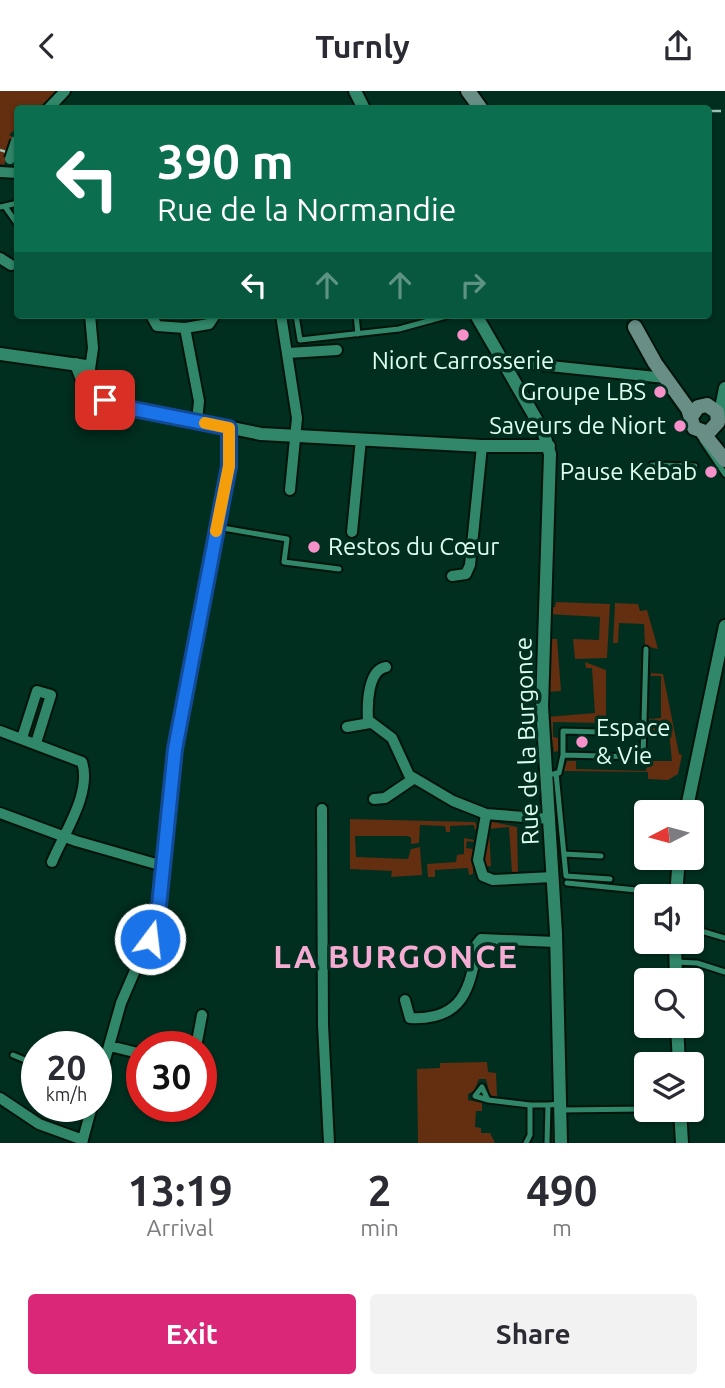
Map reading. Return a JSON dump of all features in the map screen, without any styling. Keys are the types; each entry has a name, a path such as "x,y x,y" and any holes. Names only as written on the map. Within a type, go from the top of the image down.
{"main road":[{"path":"631,321 717,462"},
{"path":"631,321 662,357 691,400 718,411"},
{"path":"691,417 694,410 718,411"},
{"path":"700,432 713,431 718,411"},
{"path":"718,411 725,445"}],"street":[{"path":"52,105 65,91"},
{"path":"8,172 14,148"},
{"path":"0,258 11,265"},
{"path":"90,319 93,348 90,369 108,404"},
{"path":"153,319 157,326 185,328 209,324 212,319"},
{"path":"282,319 297,436 290,491"},
{"path":"76,364 89,395 108,404 229,428 297,436 482,446 549,446 478,319"},
{"path":"185,328 200,408 197,421"},
{"path":"288,353 337,350"},
{"path":"0,354 76,364 90,369"},
{"path":"502,361 665,378"},
{"path":"718,411 725,388"},
{"path":"112,1038 121,1003 155,927 175,749 229,466 229,428"},
{"path":"352,532 360,439"},
{"path":"453,576 466,573 470,565 482,446"},
{"name":"Rue de la Burgonce","path":"549,446 542,688 551,774 550,819 556,942 556,1106 561,1143"},
{"path":"689,800 725,626"},
{"path":"386,667 376,670 373,676 368,713 370,723 392,739 405,771 413,779 461,806 485,814 550,819"},
{"path":"22,737 37,691 51,695 36,743"},
{"path":"347,727 370,723"},
{"path":"0,731 22,737 82,762 86,773 80,798 52,862"},
{"path":"374,799 385,798 413,779"},
{"path":"322,809 323,1025 329,1143"},
{"path":"0,813 63,836 163,866"},
{"path":"485,814 478,860 483,876 493,880 553,877"},
{"path":"405,1000 410,1018 432,1018 448,1011 470,986 477,944 481,939 556,942"},
{"path":"676,954 676,968"},
{"path":"199,1031 202,1015"},
{"path":"0,1098 39,1124 82,1141 87,1122"},
{"path":"681,1122 682,1143"}],"lane":[{"path":"297,319 300,340 398,329 435,319"},
{"path":"356,319 358,334"},
{"path":"717,462 725,474"},
{"path":"652,465 695,466"},
{"path":"217,527 287,539 284,562 339,569"},
{"path":"563,755 643,757 646,649"},
{"path":"599,732 563,731 563,755 559,773 551,774 566,876 610,879"},
{"path":"564,854 601,856"},
{"path":"567,883 634,890"},
{"path":"704,932 725,938"},
{"path":"676,962 697,963 725,972"},
{"path":"13,1055 21,1058"},
{"path":"488,1100 530,1105 634,1109"},
{"path":"526,1143 530,1135 530,1105"},
{"path":"547,1143 556,1106"}],"shaded area":[{"path":"0,91 58,91 42,105 14,105 14,131 9,135 13,137 4,165 0,164"},
{"path":"556,602 610,604 607,658 575,659 573,639 599,640 600,617 547,614 547,608 555,607"},
{"path":"615,603 638,604 640,611 647,610 658,649 645,646 644,624 619,623 618,643 613,643"},
{"path":"546,639 557,639 561,691 546,692"},
{"path":"585,662 606,670 606,727 604,731 602,723 553,722 553,737 558,738 558,751 554,752 552,739 548,739 546,717 595,713 592,668 586,668"},
{"path":"651,673 663,674 679,754 682,755 678,774 668,780 648,779 648,772 564,771 567,761 576,761 576,769 646,771 648,761 672,761 669,732 648,730 649,719 661,718 661,676 651,676"},
{"path":"350,819 475,822 477,826 475,831 474,825 450,826 450,832 446,832 445,826 420,825 419,843 411,844 411,838 408,836 355,836 356,857 408,859 411,849 420,847 422,875 391,877 392,871 350,869"},
{"path":"488,821 517,827 518,873 506,874 512,872 509,827 489,829 491,866 484,867"},
{"path":"464,838 474,840 467,841 466,848 473,849 473,874 469,875 468,868 435,870 435,877 428,877 427,864 456,862 457,855 464,854"},
{"path":"487,1062 488,1072 496,1073 497,1097 490,1095 486,1079 479,1079 474,1091 468,1094 468,1100 482,1103 482,1111 476,1111 475,1127 481,1128 481,1133 490,1133 495,1143 418,1143 417,1069 440,1068 440,1063"}],"railway":[{"path":"712,111 725,111"},
{"path":"0,150 14,155"}],"slow traffic":[{"path":"205,423 229,428 229,466 216,531"}],"place":[{"name":"Niort Carrosserie","path":"463,335"},
{"name":"Groupe LBS","path":"660,392"},
{"name":"Saveurs de Niort","path":"680,426"},
{"name":"Pause Kebab","path":"711,472"},
{"name":"Restos du Cœur","path":"314,547"},
{"name":"Espace & Vie","path":"582,742"}],"district":[{"name":"LA BURGONCE","path":"396,957"}],"route":[{"path":"105,400 108,404 229,428 229,466 175,749 158,917 150,939"}]}
